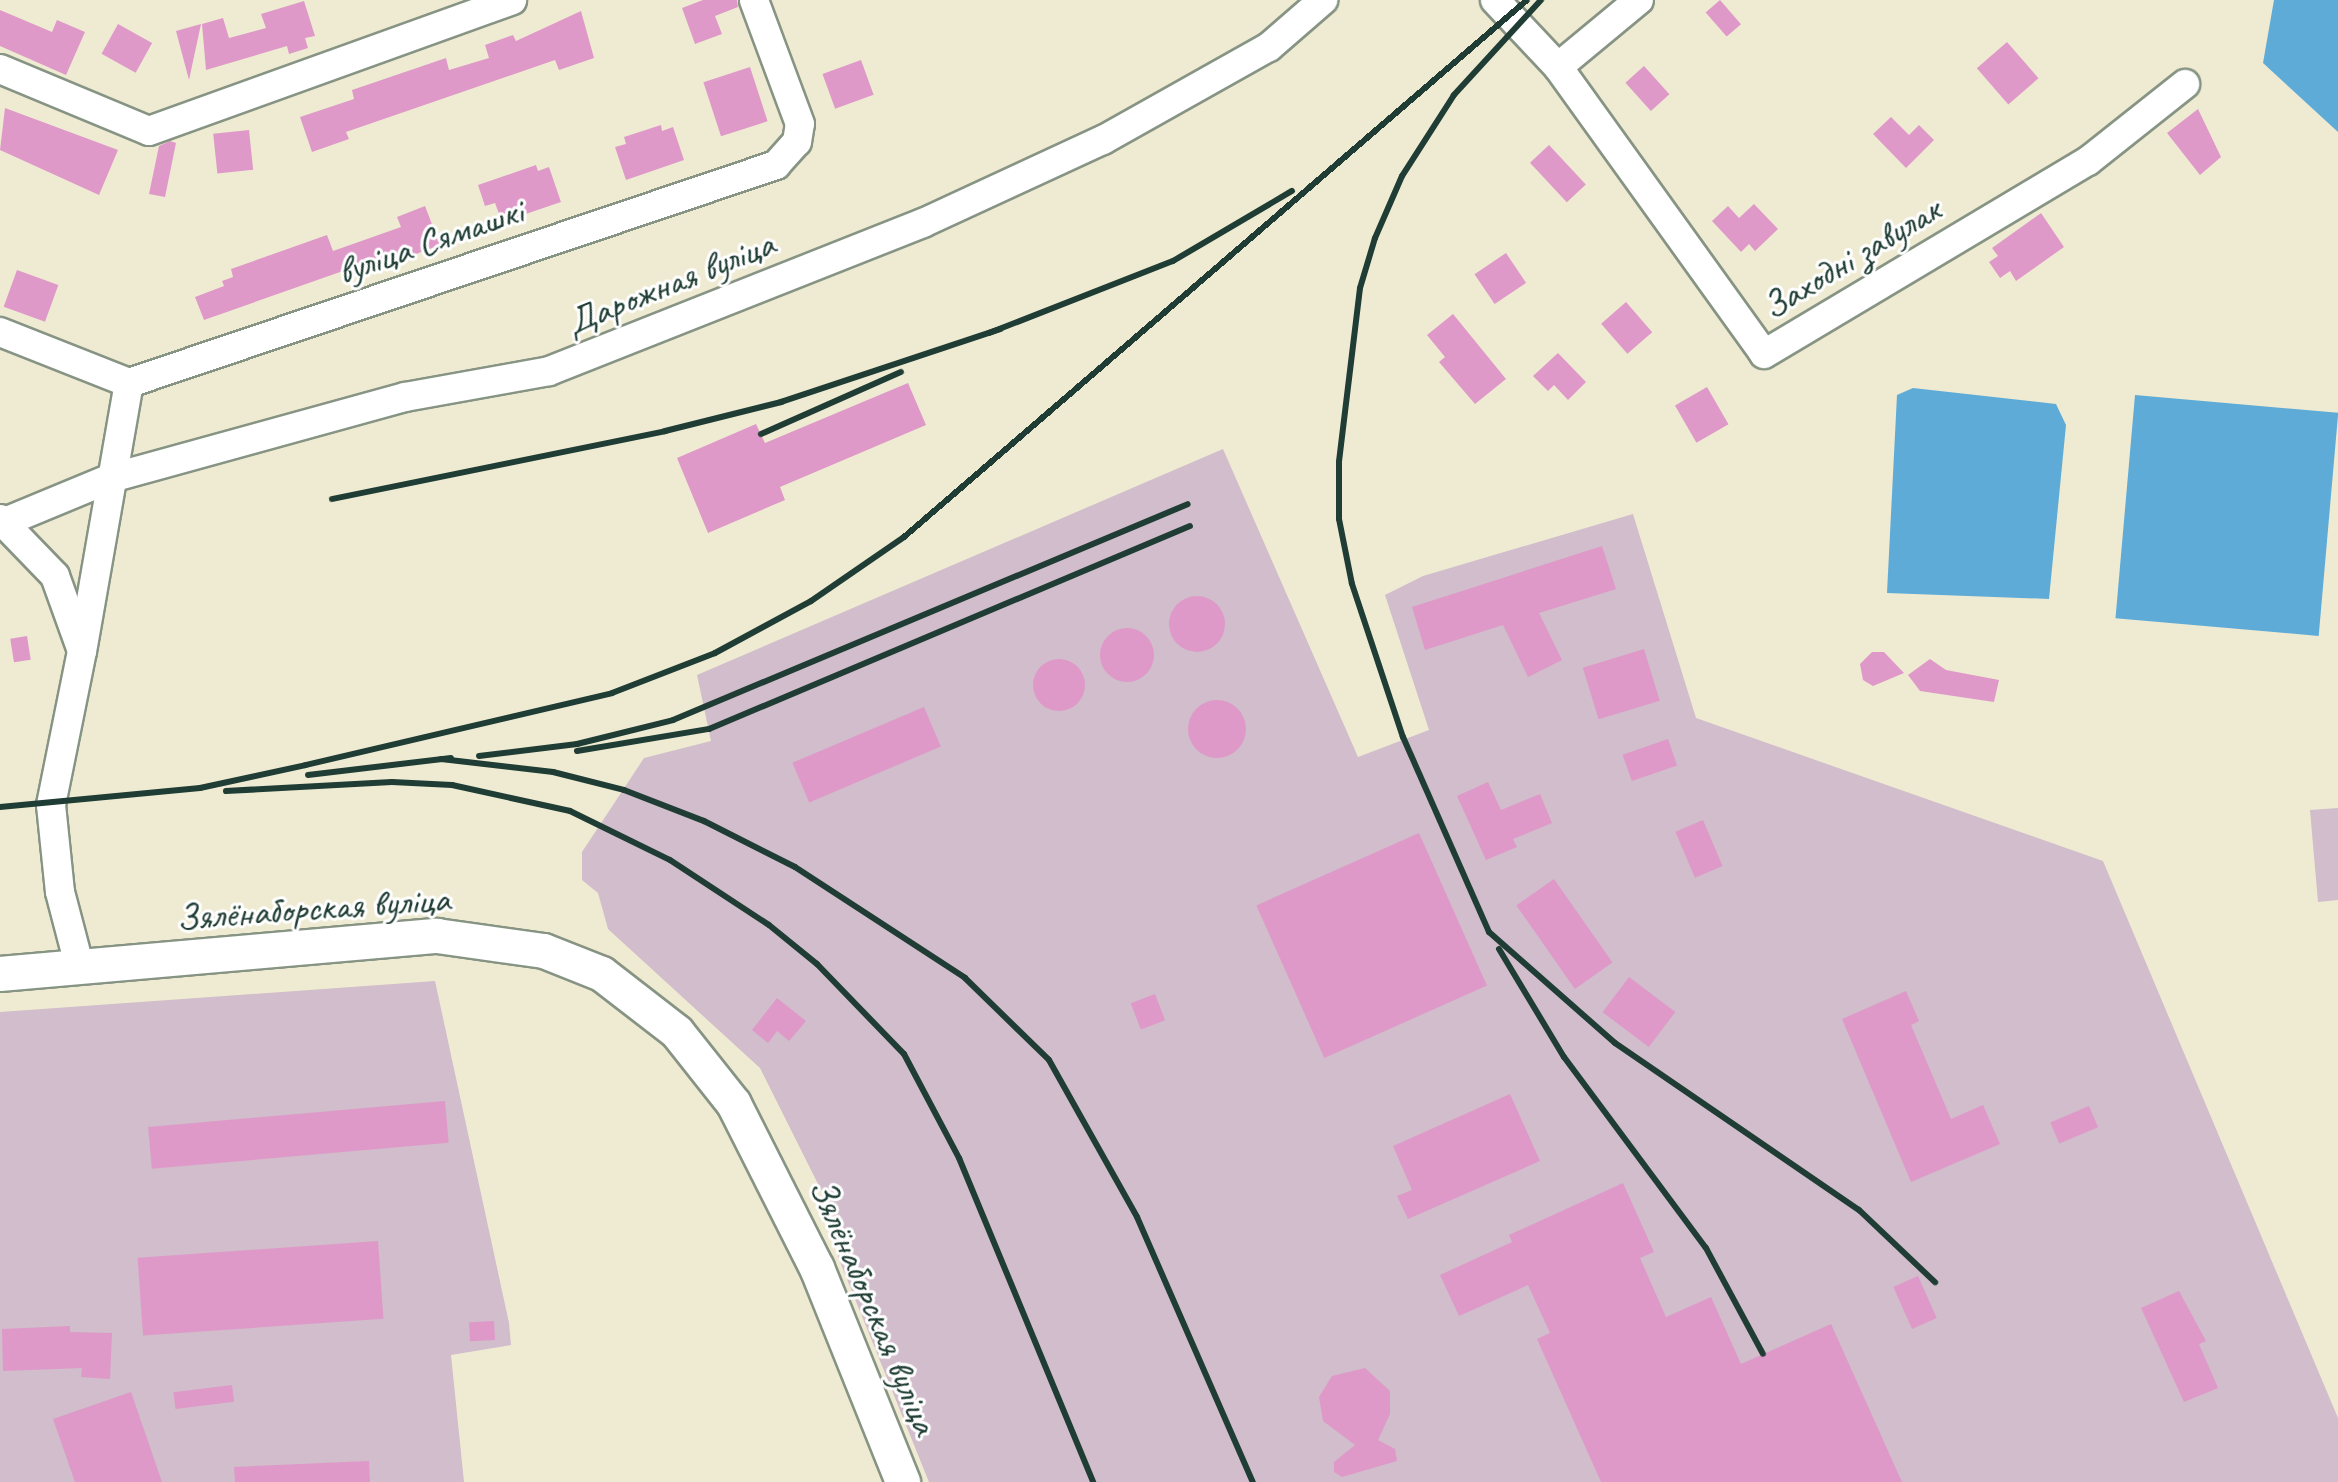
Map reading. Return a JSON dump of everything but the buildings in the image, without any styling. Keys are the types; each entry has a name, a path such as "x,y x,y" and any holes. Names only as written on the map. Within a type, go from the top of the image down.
{"main road":[{"name":"Зялёнаборская вуліца","path":"0,974 437,936 544,951 602,974 677,1032 734,1104 817,1268 903,1482"}],"street":[{"path":"0,69 149,131 512,0"},
{"name":"вуліца Сямашкі","path":"129,383 776,165 797,142 800,124 780,61 754,0"},
{"name":"Заходні завулак","path":"1495,0 1558,67 1764,354 2088,161 2185,84"},
{"path":"1558,67 1639,0"},
{"name":"Дарожная вуліца","path":"3,520 111,478 405,397 564,366 1000,190 1103,140 1269,47 1314,3"},
{"path":"0,332 129,383 82,651 51,805 60,892 80,968"},
{"path":"3,520 55,576 82,651"}],"shaded area":[{"path":"1223,449 1358,757 1429,730 1385,595 1423,576 1633,514 1696,718 2103,861 2338,1418 2338,1482 929,1482 838,1257 842,1232 760,1068 608,929 598,893 582,880 582,852 644,758 711,741 697,675"},
{"path":"2338,808 2338,900 2318,902 2310,810"},
{"path":"435,981 509,1323 511,1345 451,1355 464,1482 0,1482 0,1012"}],"water":[{"path":"2274,0 2338,0 2338,132 2263,63"},
{"path":"1913,388 2056,404 2066,425 2049,599 1887,593 1897,395"},
{"path":"2135,395 2338,413 2319,636 2115,618"}],"railway":[{"path":"0,807 200,788 612,693 715,653 811,601 904,537 1527,0"},
{"path":"1541,0 1454,95 1402,176 1375,238 1360,288 1339,462 1339,519 1352,584 1403,737 1489,932 1615,1043 1859,1210 1935,1282"},
{"path":"989,333 1173,261 1292,191"},
{"path":"332,499 665,431 781,402 1000,329"},
{"path":"761,434 901,372"},
{"path":"479,756 577,744 673,720 1188,504"},
{"path":"577,751 709,729 1190,526"},
{"path":"308,775 451,758"},
{"path":"441,759 553,772 624,790 704,821 795,867 965,978 1049,1060 1137,1217 1253,1482"},
{"path":"226,791 392,782 452,785 570,811 670,860 769,925 817,964 904,1054 959,1158 1093,1482"},
{"path":"1499,949 1564,1057 1706,1248 1763,1354"}]}
